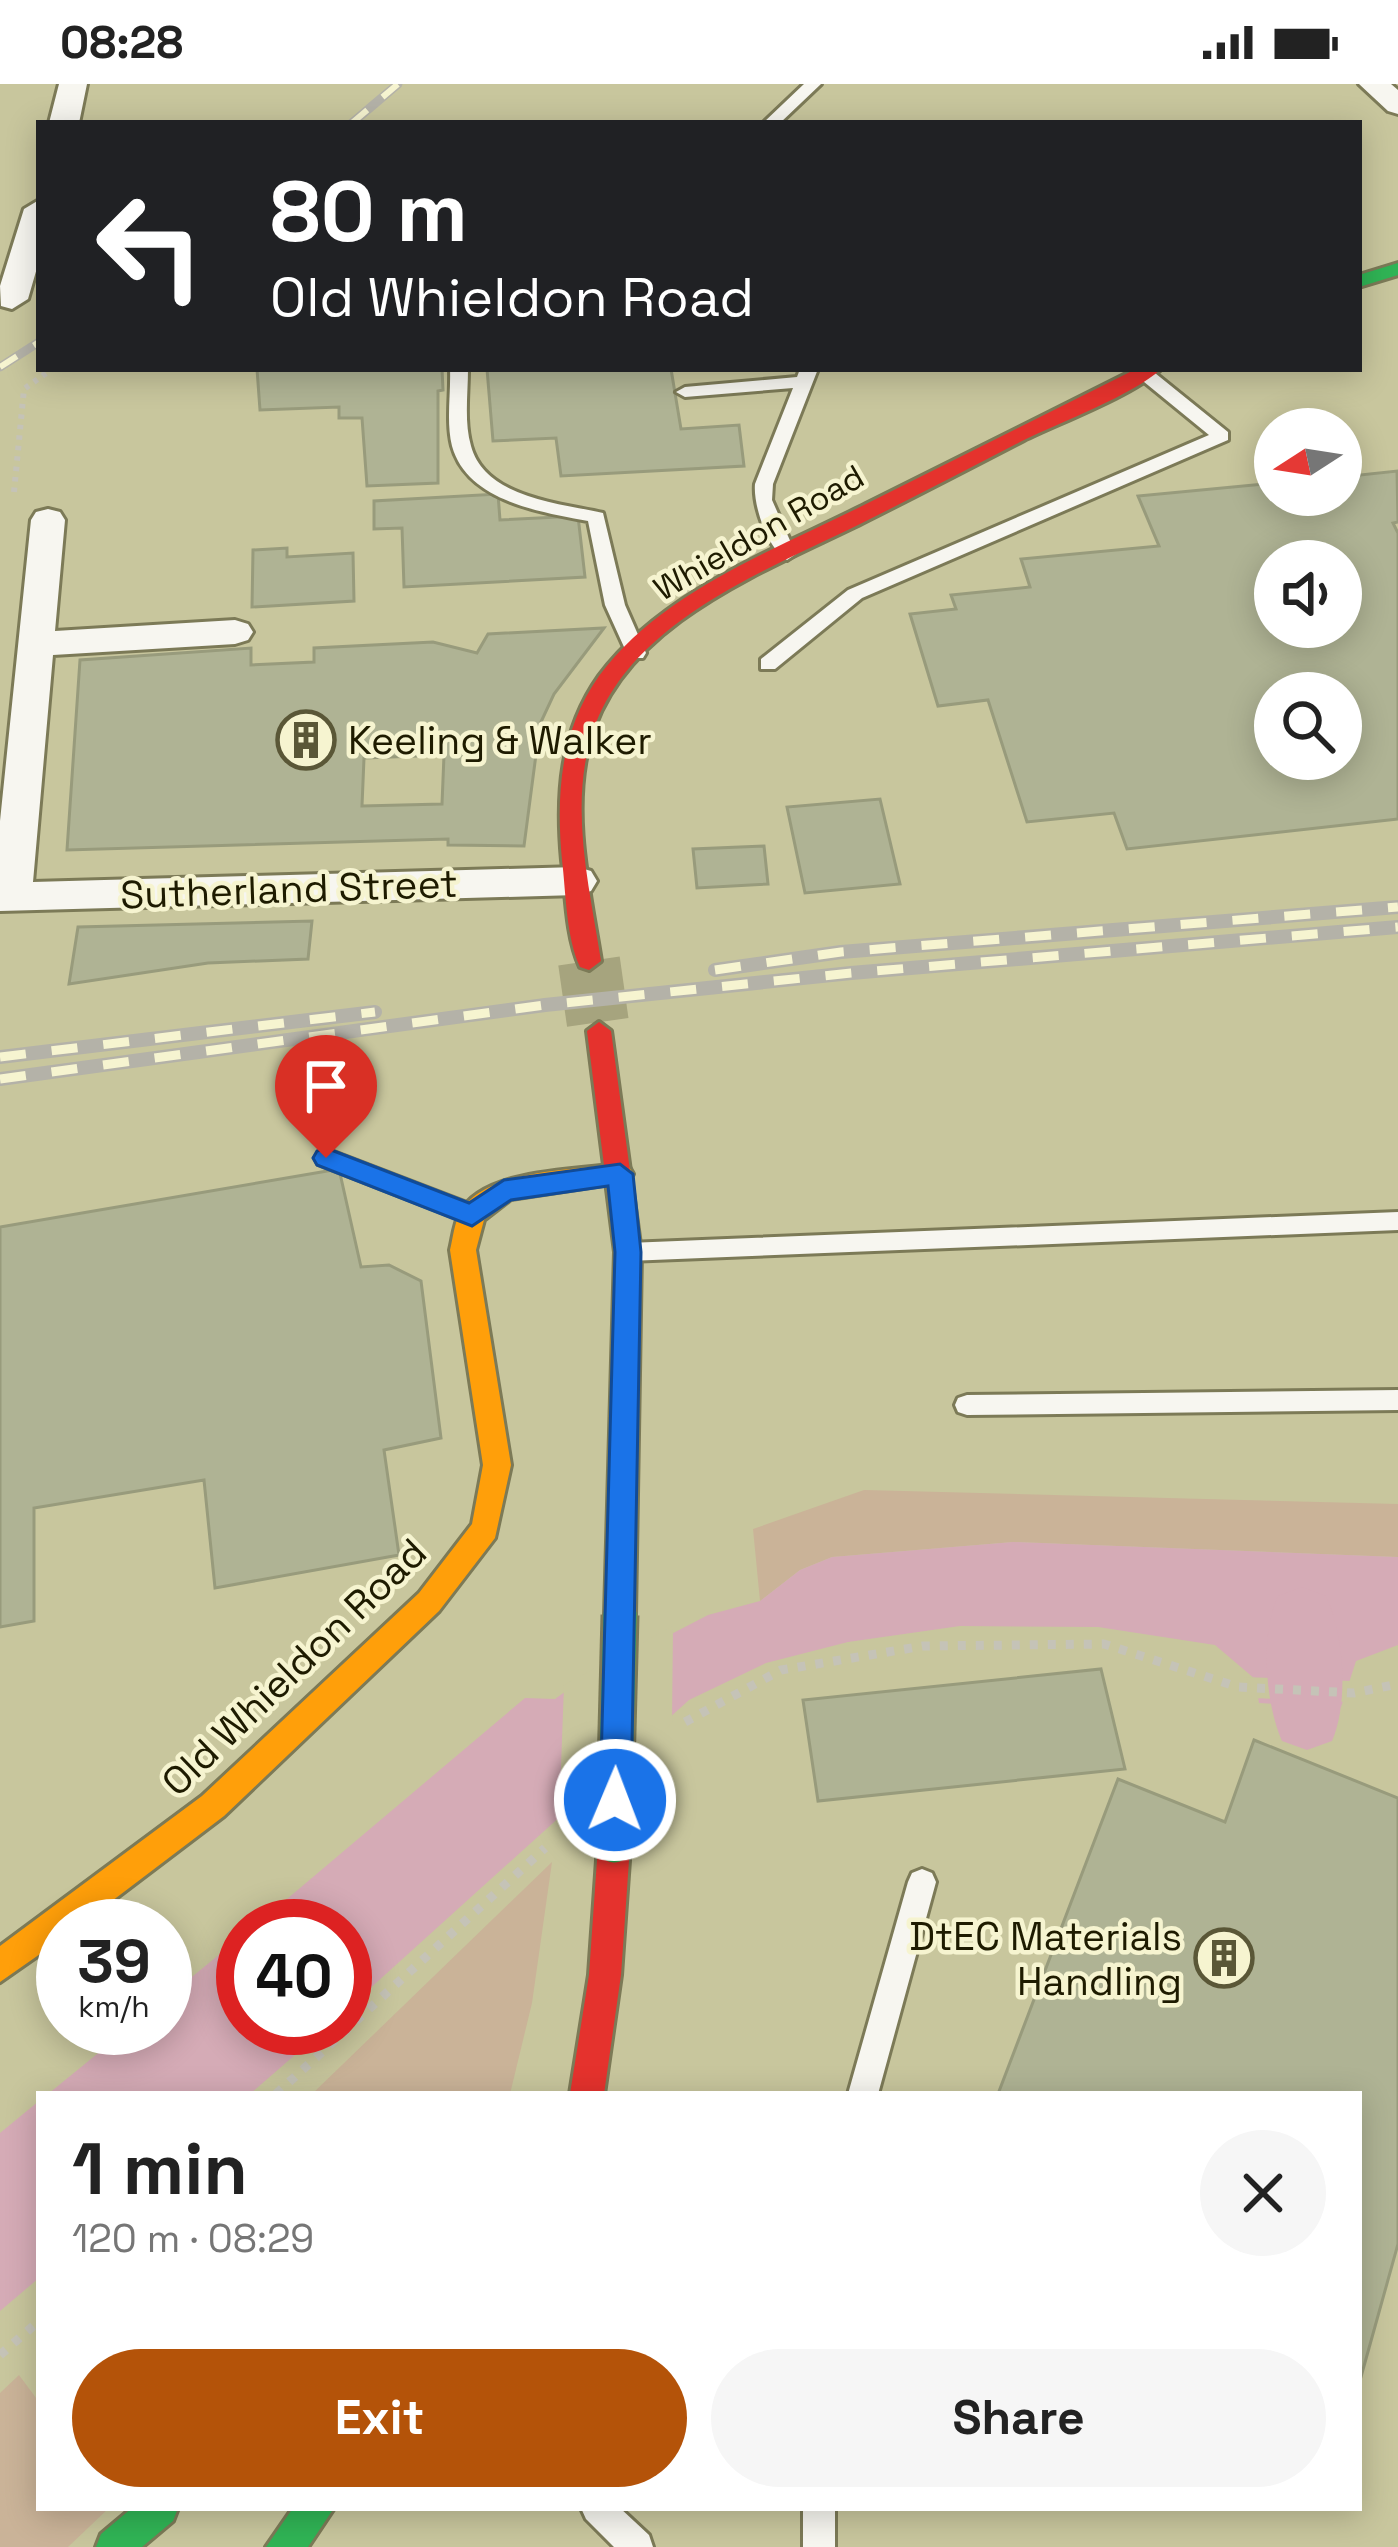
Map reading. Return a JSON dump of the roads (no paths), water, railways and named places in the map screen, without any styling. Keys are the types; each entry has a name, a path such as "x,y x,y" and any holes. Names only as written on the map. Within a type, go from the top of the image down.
{"main road":[{"path":"1362,280 1398,269"},
{"name":"Whieldon Road","path":"589,961 573,812 576,760 587,716 615,674 705,597 1146,372"},
{"path":"587,2091 605,1975 614,1846 628,1252 599,1031"},
{"path":"472,1215 504,1190 620,1174"},
{"name":"Old Whieldon Road","path":"0,1966 213,1806 429,1602 485,1529 497,1465 463,1250 472,1215"},
{"path":"114,2547 156,2511"},
{"path":"284,2547 314,2511"}],"street":[{"path":"65,120 74,84"},
{"path":"12,299 36,219"},
{"path":"6,897 39,644 48,520"},
{"path":"39,644 235,632"},
{"name":"Sutherland Street","path":"6,897 578,881"}],"lane":[{"path":"774,120 813,84"},
{"path":"459,372 461,448 472,470 544,506 596,517 615,604 636,653"},
{"path":"768,664 855,594 1222,436 1149,372"},
{"path":"685,392 806,376 764,484 763,500 787,554"},
{"path":"326,1158 472,1215"},
{"path":"628,1252 1398,1221"},
{"path":"968,1405 1398,1400"},
{"path":"864,2091 922,1882"},
{"path":"600,2511 637,2547"},
{"path":"819,2511 819,2547"}],"waterway":[{"path":"1302,1618 1307,1718"}],"tunnel":[{"path":"589,961 599,1031"}],"railway":[{"path":"356,120 398,84"},
{"path":"0,367 36,344"},
{"path":"715,970 841,952 1398,907"},
{"path":"0,1079 545,1005 851,973 1398,927"},
{"path":"0,1057 375,1012"}],"place":[{"name":"Keeling & Walker","path":"306,740"},
{"name":"DtEC Materials Handling","path":"1224,1958"}]}
